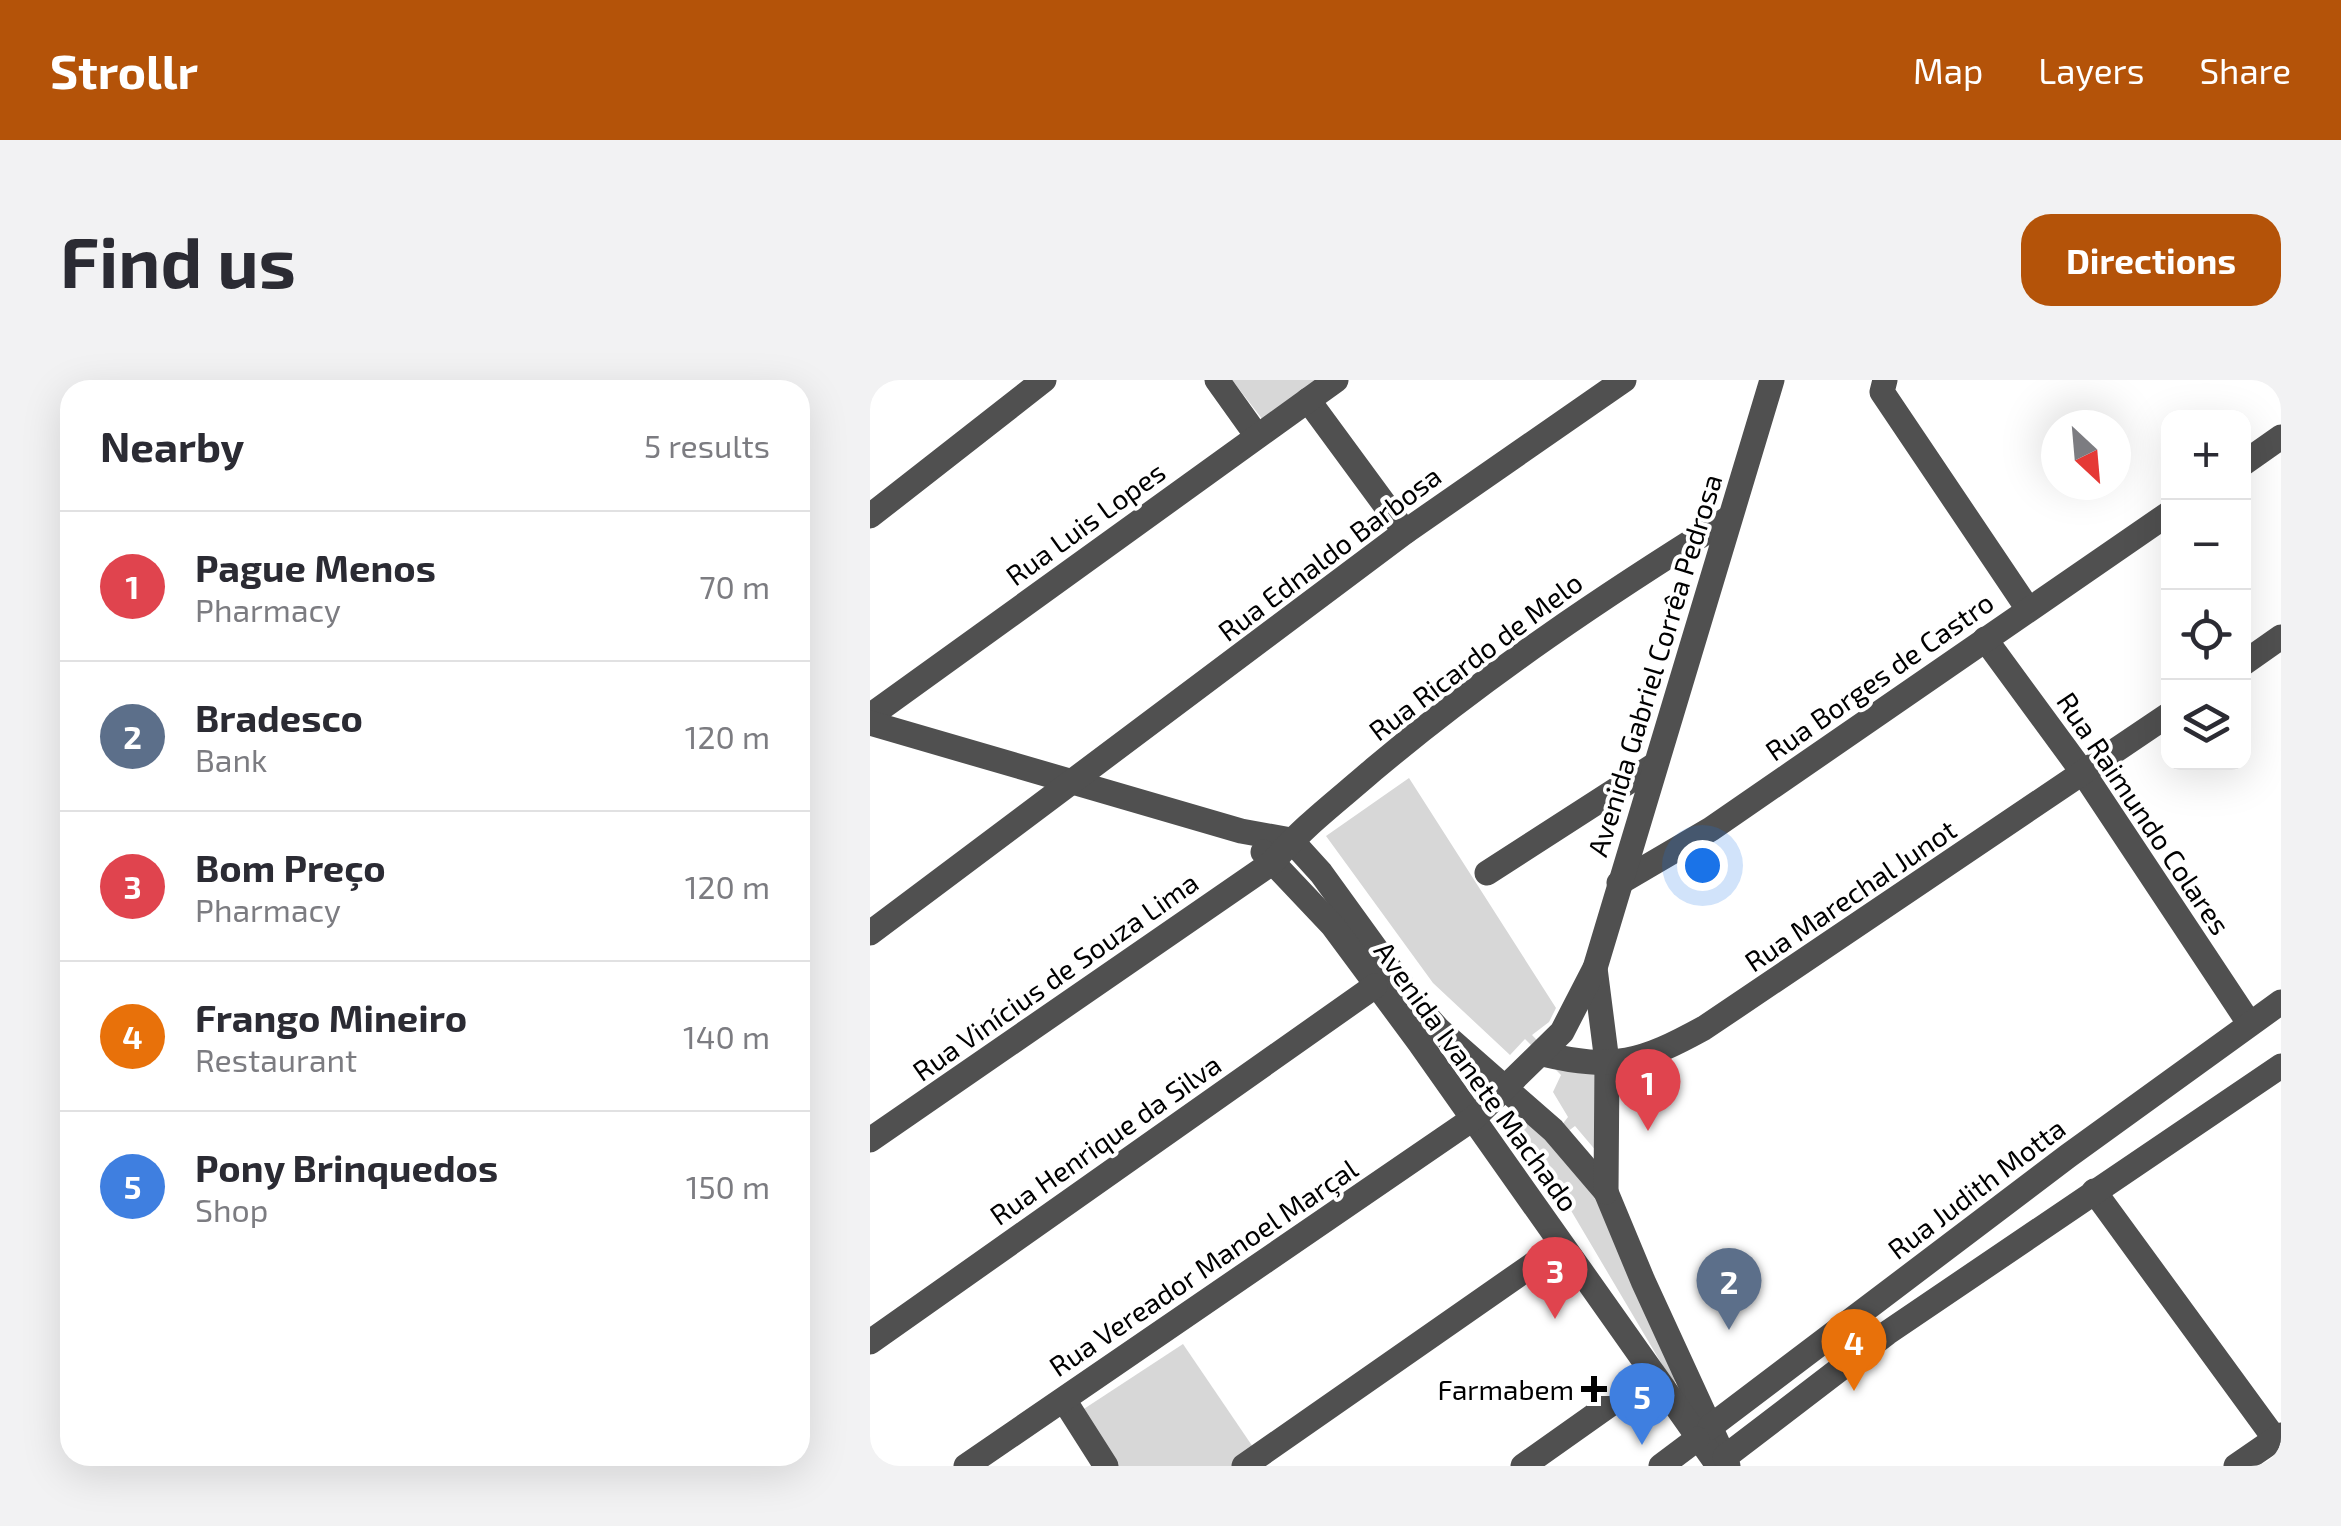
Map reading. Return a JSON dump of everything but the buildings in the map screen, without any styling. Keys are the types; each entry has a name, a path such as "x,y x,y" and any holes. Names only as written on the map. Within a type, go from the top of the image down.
{"street":[{"path":"870,516 1044,380"},
{"path":"1217,380 1257,436"},
{"name":"Rua Luis Lopes","path":"870,720 1336,380"},
{"name":"Rua Ednaldo Barbosa","path":"870,933 1405,532 1624,380"},
{"name":"Avenida Gabriel Corrêa Pedrosa","path":"1506,1090 1562,1032 1595,968 1772,380"},
{"path":"1887,391 2028,610"},
{"path":"1308,400 1405,532"},
{"path":"2251,458 2281,437"},
{"name":"Rua Ricardo de Melo","path":"1273,862 1291,840 1410,739 1589,606 1729,518"},
{"name":"Rua Borges de Castro","path":"1619,883 1710,828 2161,519"},
{"path":"2251,658 2281,637"},
{"name":"Rua Raimundo Colares","path":"1985,639 2084,774 2249,1024"},
{"name":"Avenida Ivanete Machado","path":"870,720 1242,830 1291,840 1321,873 1415,1002 1440,1030 1553,1130 1606,1192 1703,1433"},
{"name":"Rua Marechal Junot","path":"1543,1054 1576,1062 1630,1062 1660,1053 1704,1028 2161,720"},
{"path":"1487,873 1653,766"},
{"name":"Avenida Ivanete Machado","path":"1242,830 1333,926 1474,1118 1653,1374 1724,1463"},
{"name":"Rua Vinícius de Souza Lima","path":"870,1140 1273,862"},
{"name":"Avenida Gabriel Corrêa Pedrosa","path":"1595,968 1607,1062 1606,1192"},
{"name":"Rua Henrique da Silva","path":"870,1342 1375,986"},
{"name":"Rua Judith Motta","path":"1661,1466 2281,1002"},
{"path":"1724,1463 1888,1333 2281,1066"},
{"name":"Rua Vereador Manoel Marçal","path":"966,1466 1474,1118 1506,1090"},
{"path":"2094,1191 2278,1438 2236,1466"},
{"path":"1244,1466 1560,1244"},
{"path":"1596,1295 1614,1294 1643,1282"},
{"path":"1524,1466 1653,1374"},
{"path":"1064,1400 1106,1466"}],"shaded area":[{"path":"1232,380 1329,380 1266,424"},
{"path":"1409,778 1556,1008 1549,1022 1532,1035 1566,1071 1596,1072 1608,1165 1575,1126 1559,1138 1636,1261 1683,1377 1673,1383 1521,1126 1534,1119 1555,1134 1568,1117 1553,1092 1561,1075 1525,1039 1510,1055 1433,983 1326,836"},
{"path":"1183,1344 1255,1450 1232,1466 1099,1466 1067,1420"}],"place":[{"name":"Pague Menos","path":"1648,1131"},
{"name":"Bom Preço","path":"1555,1319"},
{"name":"Bradesco","path":"1729,1330"},
{"name":"Farmabem","path":"1594,1389"},
{"name":"Frango Mineiro","path":"1854,1391"},
{"name":"Pony Brinquedos","path":"1642,1445"}]}
